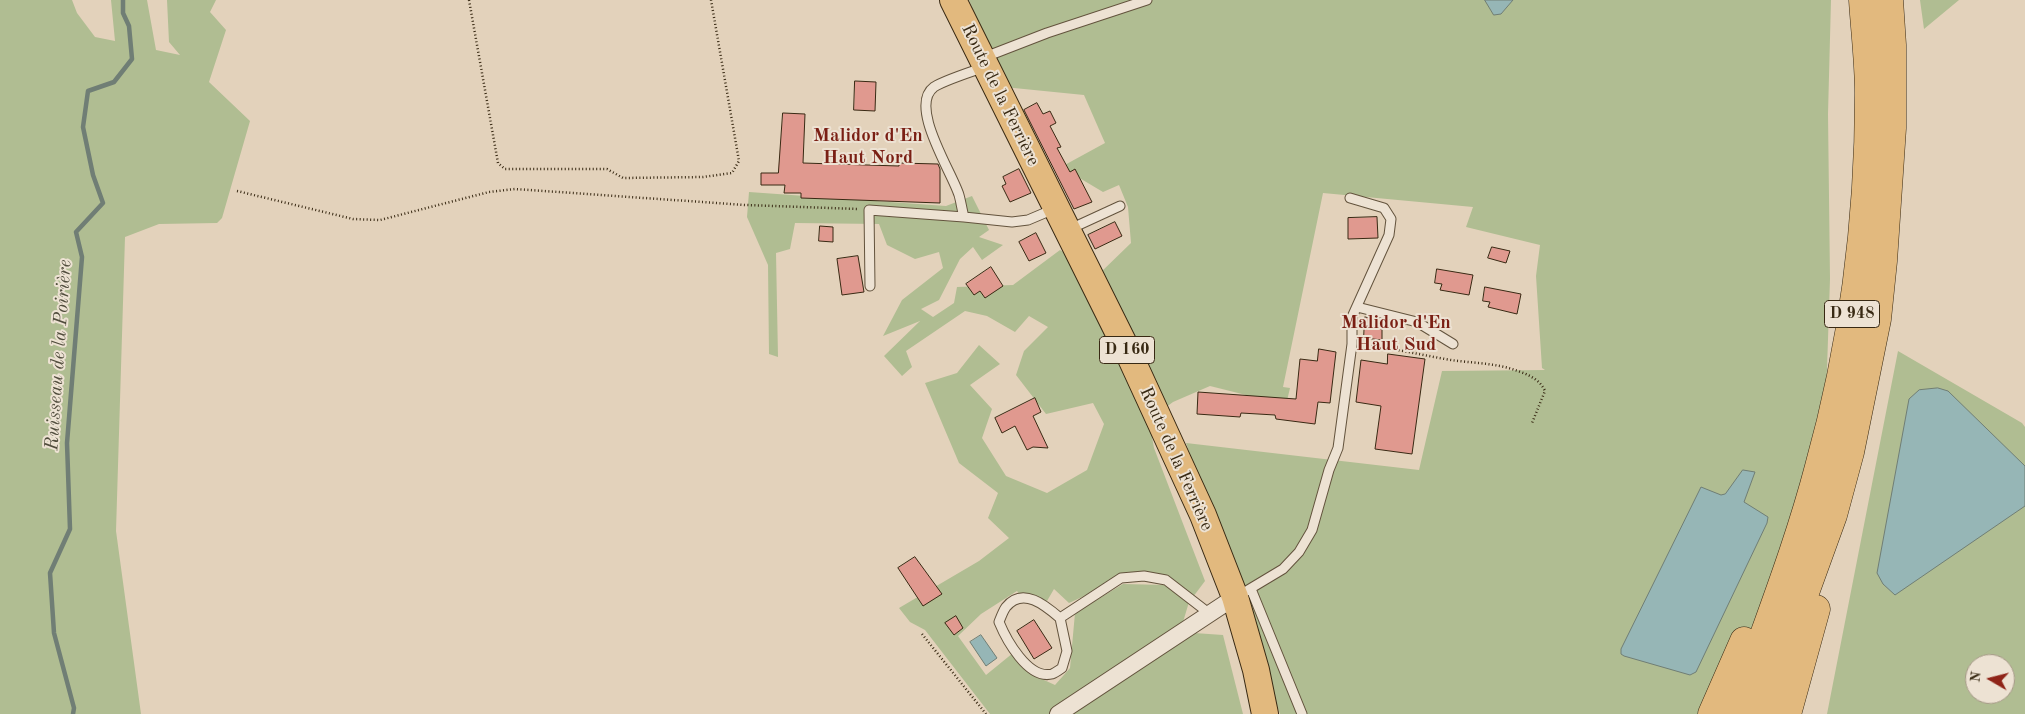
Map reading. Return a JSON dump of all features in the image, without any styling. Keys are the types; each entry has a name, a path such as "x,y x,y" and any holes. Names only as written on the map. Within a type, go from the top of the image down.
{"highway":[{"name":"D 948","path":"1736,714 1793,550 1819,468 1841,377 1860,263 1866,191 1869,95 1863,0"},
{"name":"D 948","path":"1761,714 1833,516 1850,452 1876,319 1883,261 1892,128 1892,45 1889,0"},
{"name":"D 948","path":"1788,714 1822,590 1833,516"},
{"name":"D 948","path":"1712,714 1771,578 1793,550"}],"main road":[{"name":"Route de la Ferrière","path":"953,0 1129,354 1203,515 1243,593 1256,670 1266,714"}],"street":[{"path":"1058,714 1243,593"}],"lane":[{"path":"964,217 958,194 932,135 926,110 927,97 934,87 1047,33 1147,0"},
{"path":"1302,714 1243,593 1283,569 1299,552 1312,530 1329,470 1338,448 1352,344 1352,317 1389,235 1390,219 1384,208 1350,198"},
{"path":"870,286 869,210 1012,222 1062,219 1120,206"},
{"path":"1357,307 1417,322 1453,344"},
{"path":"1060,618 1121,578 1144,576 1166,580 1210,614"},
{"path":"1030,598 1043,603 1060,618 1067,651 1062,668 1050,674 1040,673 1024,663 1006,638 999,622 1005,607 1015,600 1030,598"}],"path":[{"path":"469,0 498,163 505,169 607,169 623,178 703,177 732,172 740,162 711,0"},
{"path":"237,191 353,219 380,220 489,192 516,189 745,205 869,210"},
{"path":"1352,344 1396,349 1444,359 1513,369 1530,376 1542,384 1545,391 1532,423"},
{"path":"922,634 986,714"}],"green space":[{"path":"0,0 72,0 77,13 95,37 115,41 111,0 147,0 156,50 180,55 169,42 167,0 216,0 210,12 226,30 209,82 250,121 222,218 217,223 159,224 125,237 116,531 141,714 0,714"},
{"path":"969,0 1831,0 1828,114 1830,279 1824,459 1758,714 1280,714 1186,443 1419,470 1442,371 1545,370 1542,368 1536,276 1540,245 1466,227 1473,207 1323,193 1283,387 1290,388 1286,405 1210,386 1173,402 1149,420 1154,448 1205,581 1193,597 1165,577 1118,576 1093,592 1069,603 1054,589 1047,601 1026,603 1017,591 981,614 958,636 986,675 1013,653 1033,675 1055,685 1070,668 1075,613 1123,584 1165,585 1189,602 1180,632 1223,635 1243,714 990,714 925,630 910,622 899,608 979,561 1009,538 988,518 998,493 959,463 925,383 957,373 979,345 1000,364 970,385 992,409 982,438 1006,476 1047,493 1087,470 1104,424 1093,403 1046,414 1016,375 1024,351 1048,327 1029,316 1015,332 987,316 965,311 906,351 912,367 902,376 884,356 920,321 883,336 902,300 943,268 939,252 915,259 887,245 879,224 795,223 790,249 776,253 778,357 769,354 768,265 747,217 749,192 946,206 972,196 989,230 979,237 1003,245 982,260 973,247 960,259 939,300 921,309 933,317 954,303 957,287 1013,285 1060,250 1099,274 1131,243 1128,207 1119,185 1103,192 1061,167 1105,143 1084,95 1004,87"},
{"path":"1920,0 1959,0 1924,29"},
{"path":"1898,351 2022,423 2025,427 2025,714 1827,714"}],"water":[{"path":"1485,0 1513,0 1501,14 1494,15"},
{"path":"1938,388 1948,391 2025,466 2025,506 1895,595 1883,584 1877,573 1909,399 1919,390"},
{"path":"1743,470 1755,472 1744,502 1768,517 1767,523 1696,672 1690,675 1624,656 1621,654 1621,649 1701,487 1721,495 1725,494"},
{"path":"981,635 997,658 986,666 970,642"}],"building":[{"path":"855,81 876,82 875,111 854,110"},
{"path":"1037,103 1043,114 1050,111 1056,123 1050,126 1061,147 1057,148 1070,172 1075,169 1092,202 1074,209 1024,110"},
{"path":"783,113 805,114 803,163 899,166 899,163 938,164 940,169 940,203 801,198 801,193 784,193 785,185 761,185 761,173 778,173"},
{"path":"1019,169 1031,193 1010,202 1002,186 1006,184 1003,177"},
{"path":"1377,217 1378,238 1348,239 1348,218"},
{"path":"1115,222 1122,236 1095,249 1088,235"},
{"path":"820,226 833,227 833,242 819,241"},
{"path":"1036,233 1046,253 1029,261 1019,242"},
{"path":"1492,247 1510,251 1506,263 1488,258"},
{"path":"858,256 864,292 842,295 837,259"},
{"path":"991,267 1003,286 985,298 980,291 974,295 966,284"},
{"path":"1437,269 1473,275 1469,295 1440,290 1442,284 1435,283"},
{"path":"1485,287 1521,294 1517,314 1488,307 1490,302 1483,301"},
{"path":"1365,317 1377,319 1377,328 1382,329 1382,340 1364,338"},
{"path":"1319,349 1336,352 1330,403 1318,402 1315,424 1276,419 1275,415 1241,413 1240,417 1197,414 1198,392 1296,399 1300,359 1317,361"},
{"path":"1388,354 1425,359 1412,454 1375,449 1381,406 1356,402 1361,360 1387,364"},
{"path":"1035,398 1041,412 1033,416 1048,448 1033,447 1027,450 1015,426 1002,433 995,418"},
{"path":"915,557 942,594 923,606 898,568"},
{"path":"956,616 963,628 954,635 945,623"},
{"path":"1034,620 1052,648 1034,659 1017,631"}],"waterway":[{"name":"Ruisseau de la Poirière","path":"73,714 74,708 54,633 50,573 70,529 67,443 82,257 76,232 103,203 93,175 83,127 88,91 114,82 132,59 129,26 123,13 123,0"}],"district":[{"name":"Malidor d'En Haut Nord","path":"868,147"},
{"name":"Malidor d'En Haut Sud","path":"1396,334"}]}
